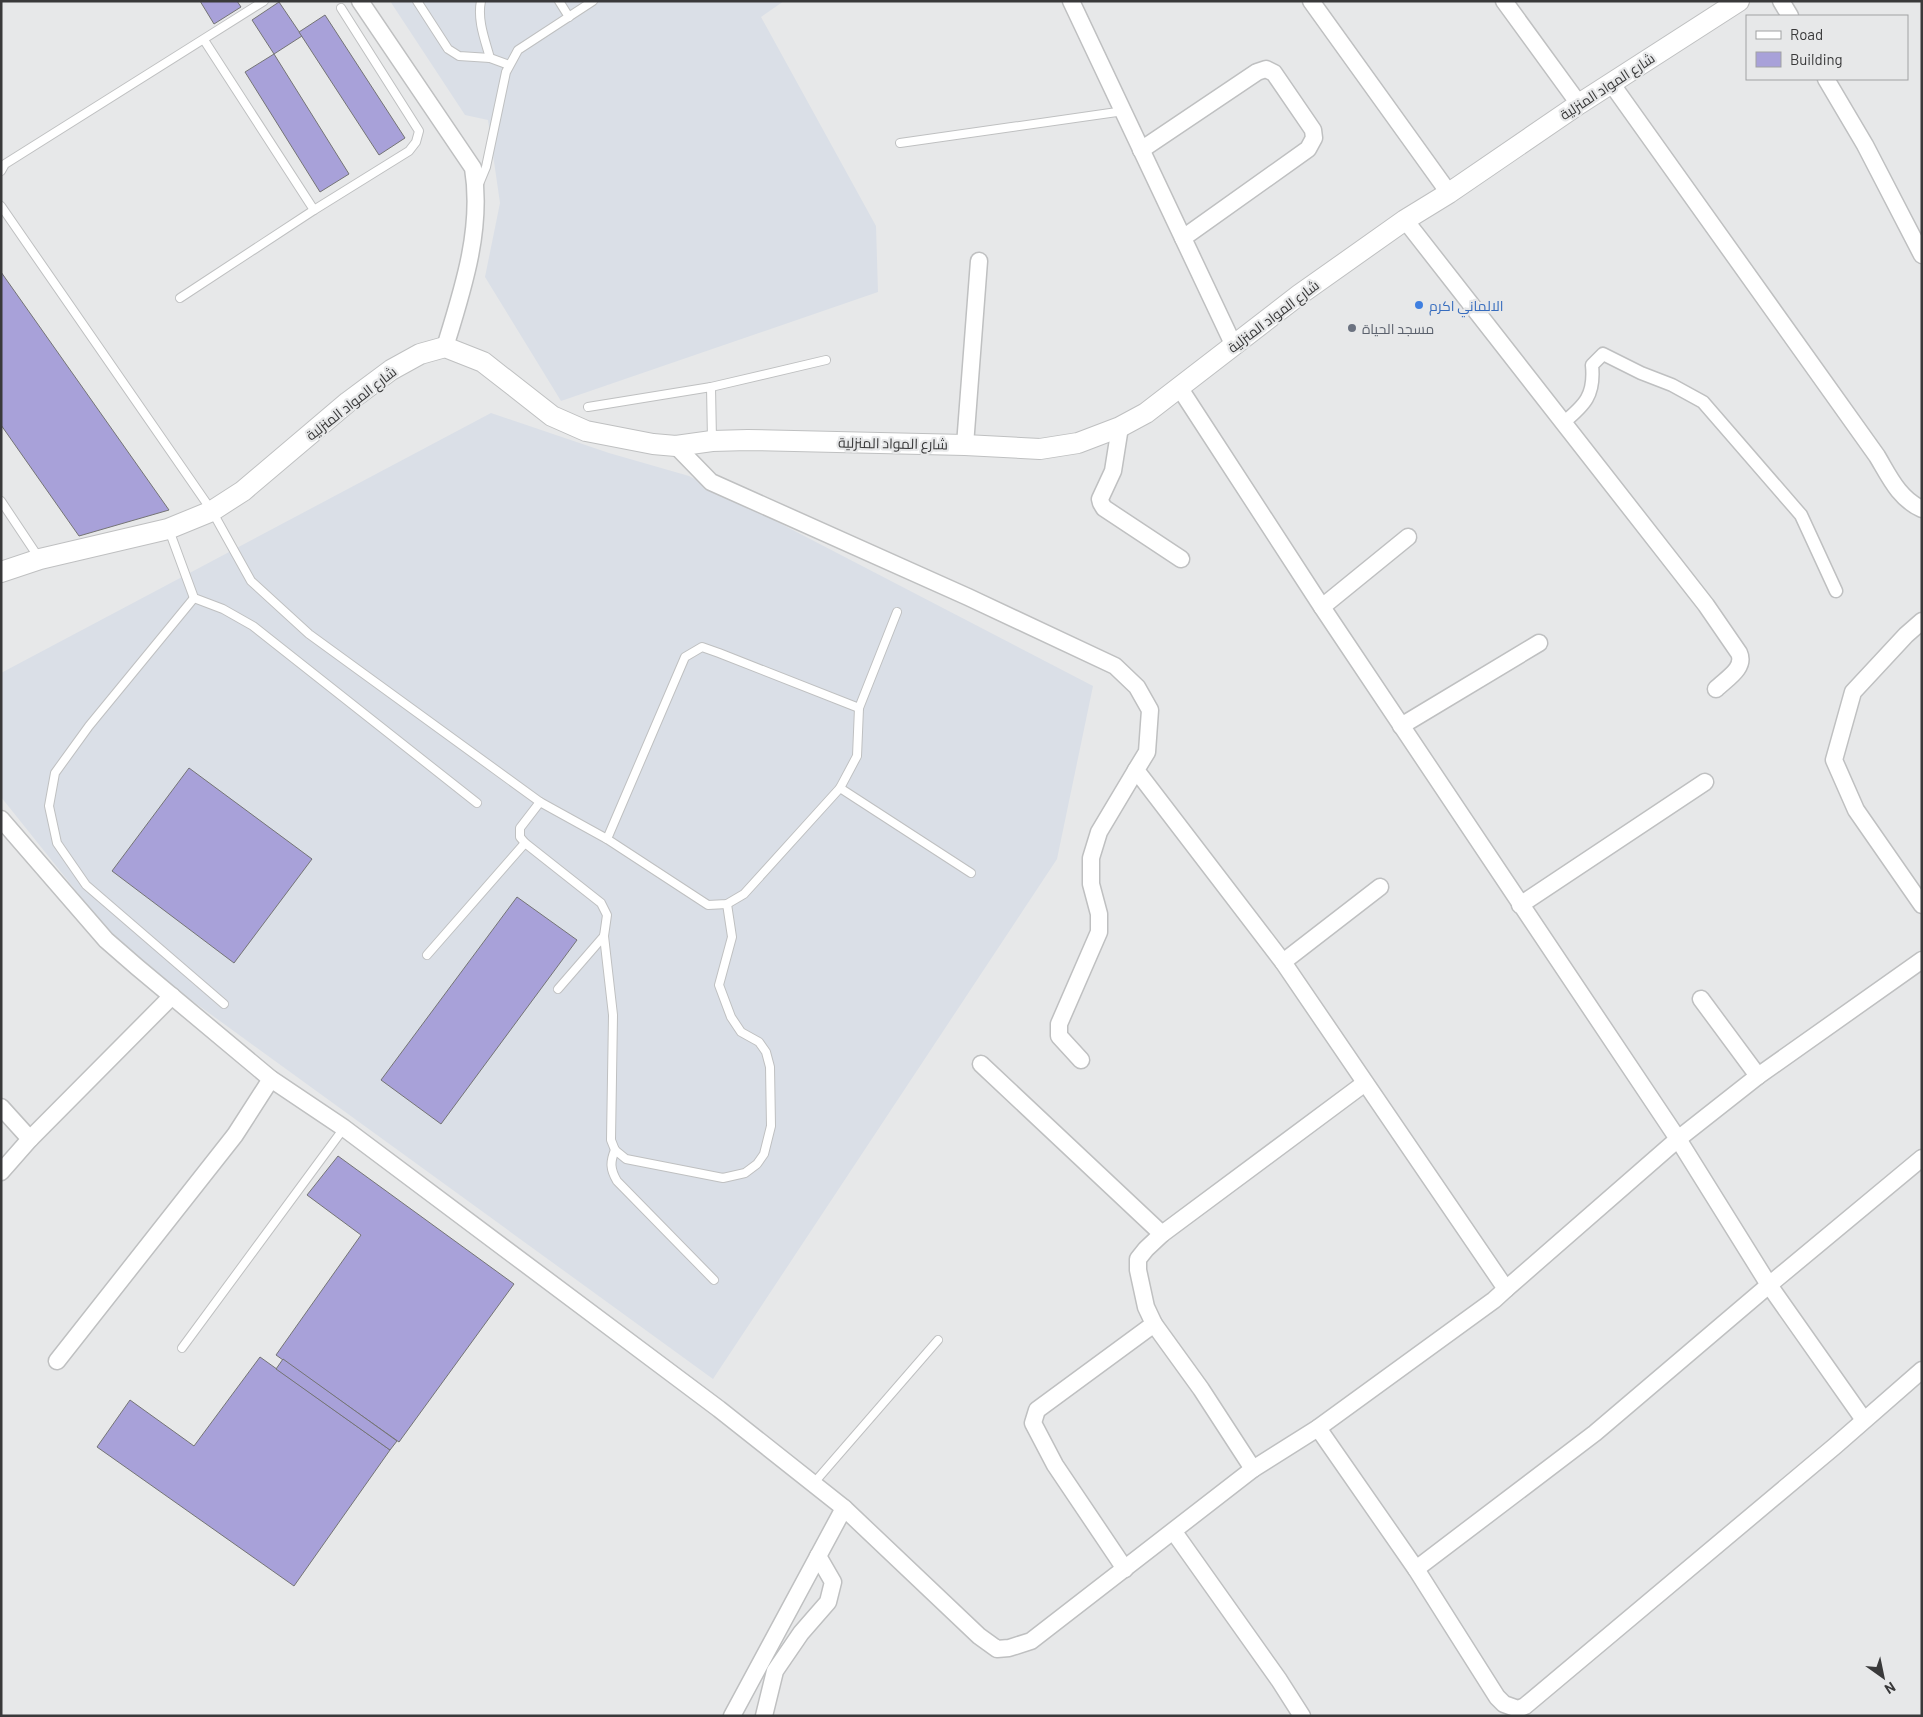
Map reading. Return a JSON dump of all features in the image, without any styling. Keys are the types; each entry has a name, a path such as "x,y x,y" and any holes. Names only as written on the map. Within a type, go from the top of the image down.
{"street":[{"path":"360,1 473,168 476,190 474,233 463,286 445,347"},
{"path":"1071,1 1234,346"},
{"path":"1311,1 1449,193"},
{"path":"1504,1 1579,104"},
{"name":"شارع المواد المنزلية","path":"1,572 40,559 168,529 212,512 243,491 391,370 420,354 445,347 483,362 552,416 586,431 654,444 676,446 712,441 965,445 1040,449 1078,443 1120,427 1146,412 1299,295 1404,220 1449,193 1579,104 1739,1"},
{"path":"1781,1 1789,15"},
{"path":"1140,150 1257,72 1266,69 1274,73 1313,130 1314,138 1308,149 1183,238"},
{"path":"1827,80 1865,145 1922,255"},
{"path":"1611,83 1877,456 1896,487 1906,500 1922,509"},
{"path":"1404,220 1706,605 1739,653 1742,659 1740,666 1716,689"},
{"path":"965,445 979,261"},
{"path":"1563,423 1581,408 1589,397 1593,372 1592,365 1603,354 1641,373 1672,385 1703,402 1801,515 1836,591"},
{"path":"1179,387 1322,607 1678,1139 1769,1285 1864,1420"},
{"path":"1120,427 1113,471 1100,499 1101,504 1104,508 1181,559"},
{"path":"676,446 710,482 968,597 1115,666 1137,687 1150,710 1147,752 1099,832 1091,858 1092,884 1099,914 1099,932 1059,1024 1059,1036 1081,1060"},
{"path":"1322,607 1408,537"},
{"path":"1922,620 1853,692 1834,760 1856,810 1922,905"},
{"path":"1401,726 1539,643"},
{"path":"1136,770 1283,962 1506,1289"},
{"path":"1520,904 1705,782"},
{"path":"1,819 106,940 172,996 272,1078 344,1128 711,1403 844,1508 980,1636 997,1649 1009,1648 1031,1641 1174,1532 1212,1499 1253,1469 1318,1428 1494,1300 1678,1139 1758,1076 1922,960"},
{"path":"1283,962 1380,887"},
{"path":"1,1172 30,1139 172,996"},
{"path":"1701,999 1758,1076"},
{"path":"980,1064 1162,1234"},
{"path":"57,1361 234,1134 272,1078"},
{"path":"1253,1469 1201,1389 1154,1324 1146,1307 1138,1270 1138,1259 1162,1234 1365,1083"},
{"path":"1,1107 30,1139"},
{"path":"1416,1569 1594,1433 1922,1158"},
{"path":"1125,1569 1055,1465 1033,1423 1037,1410 1154,1324"},
{"path":"1318,1428 1416,1569 1497,1697 1504,1704 1518,1709 1532,1700 1922,1370"},
{"path":"732,1716 844,1508"},
{"path":"1174,1532 1274,1672 1302,1716"},
{"path":"764,1716 774,1671 801,1633 828,1602 833,1582 818,1556"}],"lane":[{"path":"1,171 5,164 264,1"},
{"path":"417,1 448,49 459,56 490,58 509,65"},
{"path":"481,1 479,9 482,30 490,58"},
{"path":"559,1 569,17"},
{"path":"476,190 486,167 506,72 518,50 594,1"},
{"path":"180,298 314,210 409,151 416,142 419,131 341,8"},
{"path":"204,40 314,210"},
{"path":"900,144 1124,111"},
{"path":"1,206 212,512 251,581 310,634 540,802 606,839 708,905 727,904 744,894 840,788 858,756 860,708 897,612"},
{"path":"588,407 711,387 826,360"},
{"path":"711,387 712,441"},
{"path":"1,501 40,559"},
{"path":"168,529 194,598 223,609 254,626 477,802"},
{"path":"194,598 89,726 56,773 49,806 58,843 86,885 224,1004"},
{"path":"606,839 685,657 702,647 860,708"},
{"path":"840,788 971,873"},
{"path":"540,802 520,828 520,837 601,904 607,915 604,936 613,1015 612,1140 615,1150 626,1159 723,1178 745,1173 757,1164 764,1154 771,1126 770,1066 766,1052 759,1042 741,1032 731,1017 719,985 732,937 727,904"},
{"path":"427,955 525,843"},
{"path":"558,989 604,936"},
{"path":"182,1348 344,1128"},
{"path":"615,1150 611,1160 611,1172 616,1181 714,1280"},
{"path":"813,1484 938,1340"}],"shaded area":[{"path":"390,1 784,1 761,17 876,226 878,292 561,401 485,277 500,203 488,120 465,115"},
{"path":"491,413 609,453 689,476 1093,686 1057,859 713,1379 125,952 1,797 1,673"}],"building":[{"path":"200,1 237,1 241,7 214,24"},
{"path":"279,2 302,36 274,54 252,20"},
{"path":"325,15 405,138 379,155 299,32"},
{"path":"274,54 349,174 320,192 245,72"},
{"path":"1,272 169,510 79,536 1,425"},
{"path":"189,768 312,859 234,963 112,871"},
{"path":"517,897 577,940 441,1124 381,1080"},
{"path":"338,1156 514,1284 399,1442 276,1355 361,1235 307,1195"},
{"path":"260,1357 390,1450 294,1586 97,1447 130,1400 194,1446"},
{"path":"283,1359 397,1441 390,1450 276,1369"}],"place":[{"name":"الالماني اكرم","path":"1419,305"},
{"name":"مسجد الحياة","path":"1352,328"}]}
